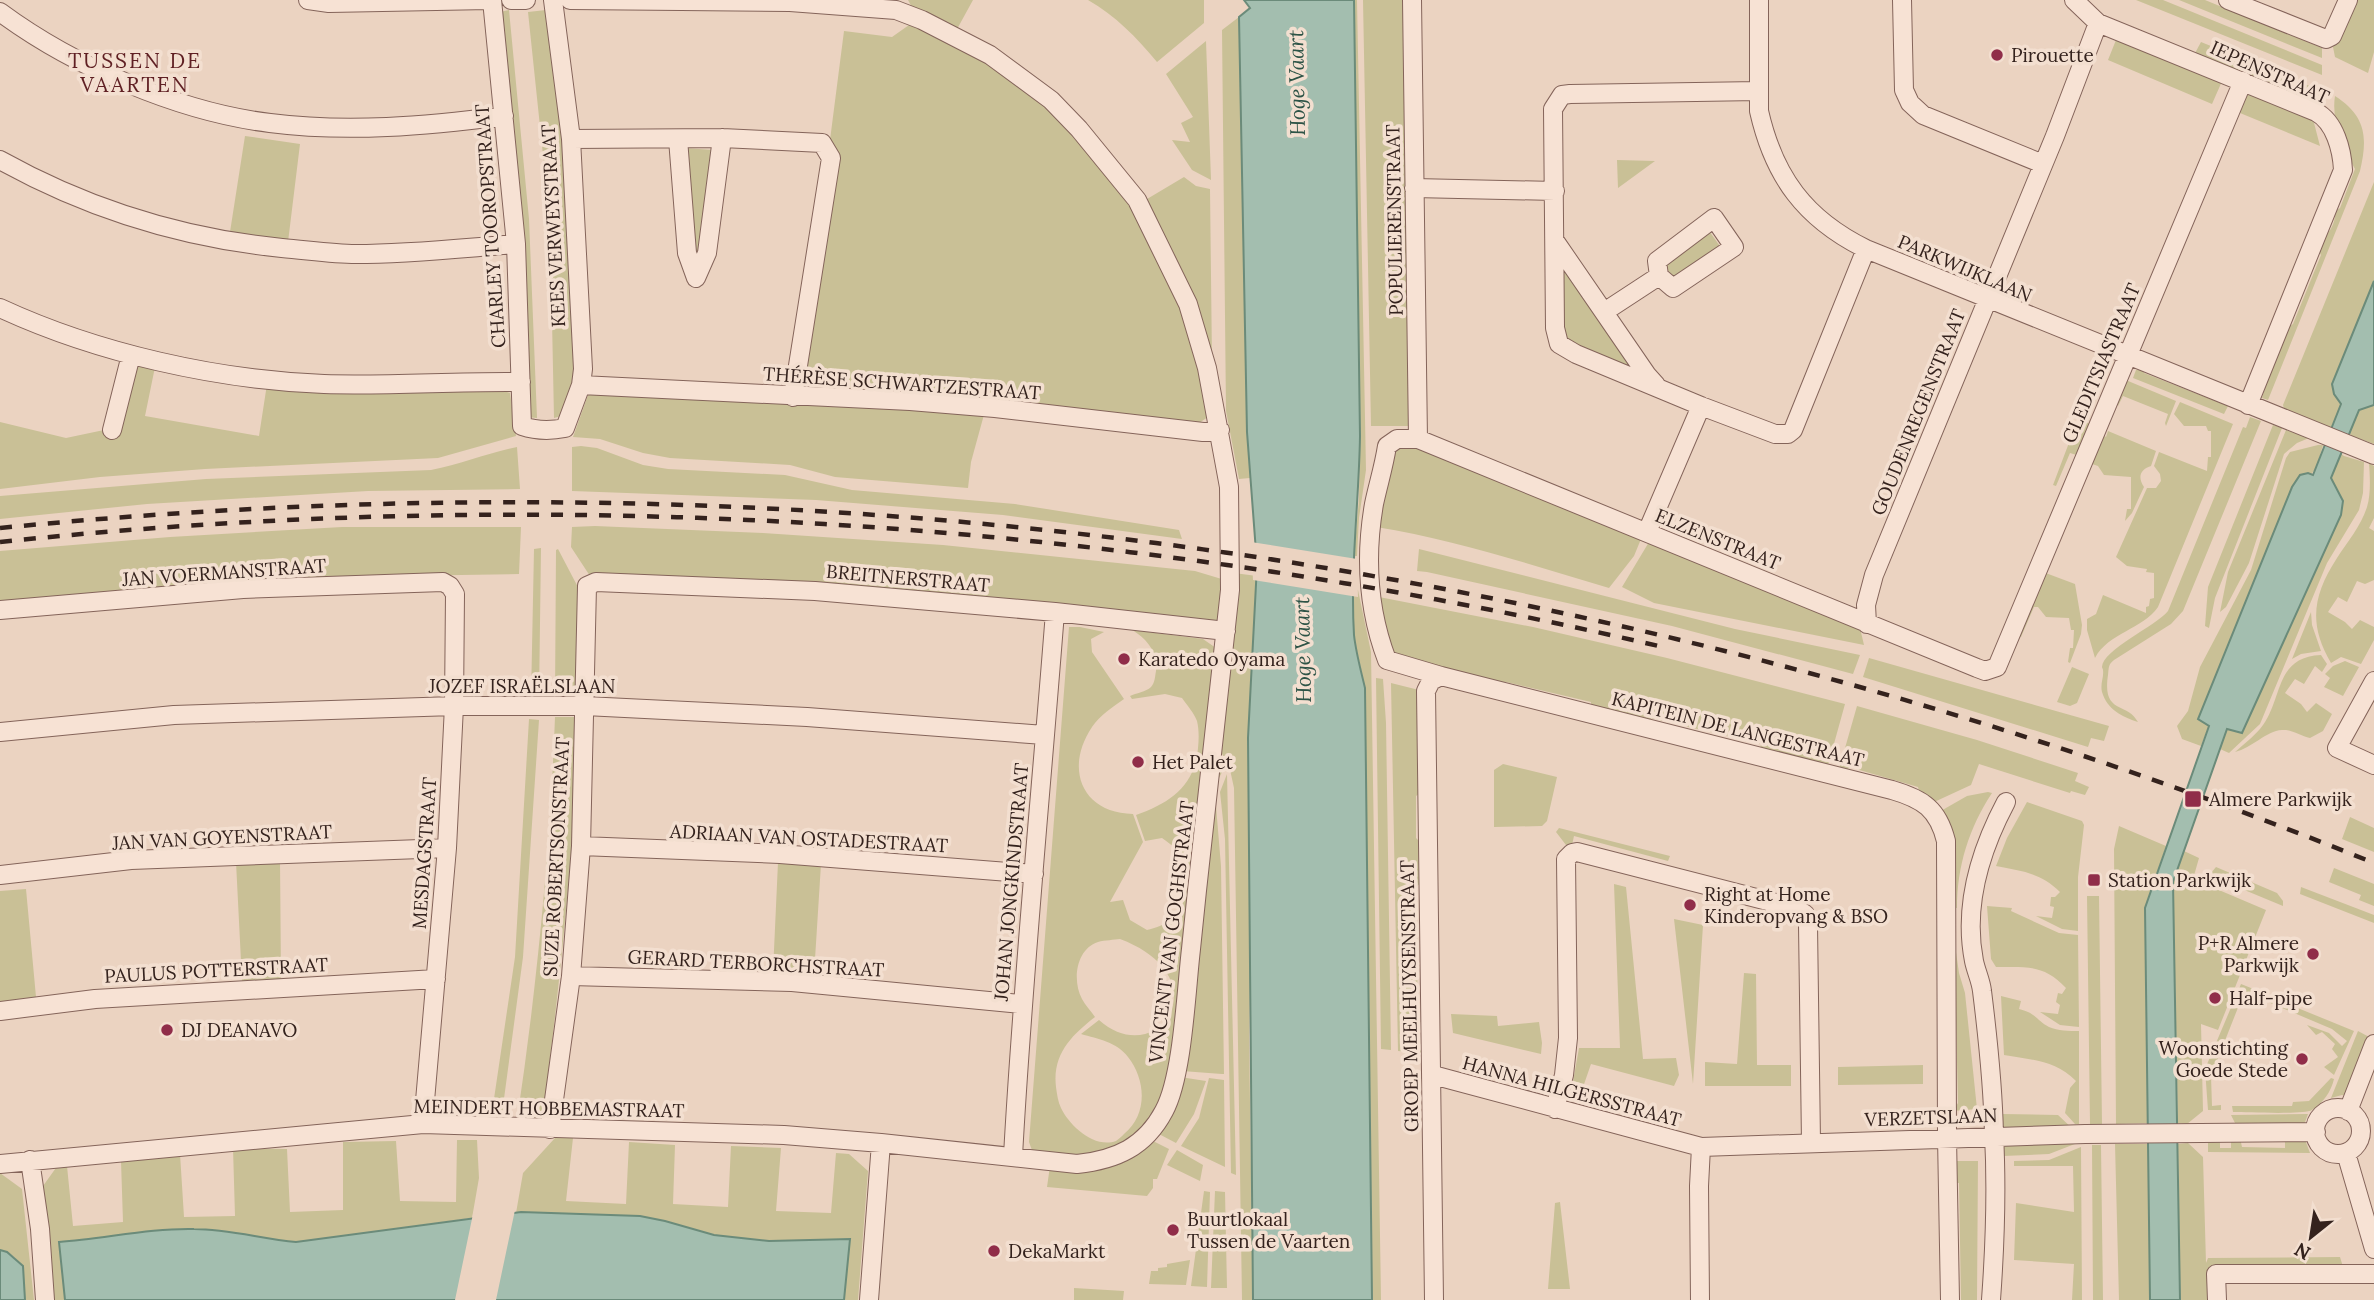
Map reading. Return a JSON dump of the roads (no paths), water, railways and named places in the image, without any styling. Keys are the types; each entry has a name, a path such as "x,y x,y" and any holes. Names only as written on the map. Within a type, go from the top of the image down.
{"street":[{"path":"308,0 342,3 490,0"},
{"name":"CHARLEY TOOROPSTRAAT","path":"490,0 516,244 523,426 545,430"},
{"path":"511,0 526,0"},
{"name":"KEES VERWEYSTRAAT","path":"545,430 565,428 581,385 583,369 571,139 553,0"},
{"name":"VINCENT VAN GOGHSTRAAT","path":"570,0 790,1 897,5 961,39 1014,72 1051,100 1136,200 1188,304 1220,430 1229,487 1231,533 1226,631 1177,1063 1164,1112 1149,1132 1131,1148 1108,1160 1077,1164 1013,1156"},
{"name":"POPULIERENSTRAAT","path":"1412,0 1418,439"},
{"name":"PARKWIJKLAAN","path":"1759,0 1758,92 1762,126 1772,156 1786,182 1823,223 1866,249 1986,300 2366,452"},
{"path":"1902,0 1904,90 1910,103 1923,115 2043,164"},
{"name":"IEPENSTRAAT","path":"2074,0 2098,23 2324,116 2331,126 2343,156 2343,170 2248,405"},
{"path":"2228,0 2326,39 2332,36 2348,0"},
{"path":"0,12 88,66 118,79 178,101 250,120 331,128 387,128 504,117"},
{"name":"GOUDENREGENSTRAAT","path":"1867,624 1866,605 1874,575 2098,23"},
{"name":"GLEDITSIASTRAAT","path":"2001,663 2243,81"},
{"path":"1758,92 1562,96 1553,109 1555,328 1559,344 1576,354 1701,406 1775,434 1788,434 1793,430 1866,249"},
{"path":"678,139 687,253 696,278 707,253 722,138"},
{"path":"571,139 722,138 822,144 831,158 793,397"},
{"path":"0,160 69,195 113,212 194,235 254,246 354,254 516,244"},
{"path":"1414,188 1555,191"},
{"path":"1555,241 1658,387"},
{"path":"1604,312 1659,276"},
{"path":"0,308 29,322 131,355 269,380 360,384 521,382"},
{"path":"112,429 131,355"},
{"name":"THÉRÈSE SCHWARTZESTRAAT","path":"581,385 983,407 1203,432 1220,430"},
{"path":"1647,533 1701,406"},
{"name":"KAPITEIN DE LANGESTRAAT","path":"1418,439 1397,439 1387,446 1369,539 1371,597 1387,660 1916,798 1933,812 1946,841 1947,1137 1951,1300"},
{"name":"ELZENSTRAAT","path":"1418,439 1985,671 1992,671 2001,663"},
{"name":"JAN VOERMANSTRAAT","path":"0,610 243,589 443,582 450,586"},
{"name":"BREITNERSTRAAT","path":"587,586 596,582 815,591 1055,612 1226,631"},
{"name":"MESDAGSTRAAT","path":"423,1124 447,848 454,706 455,594 450,586"},
{"name":"SUZE ROBERTSONSTRAAT","path":"550,1129 571,976 581,846 587,586"},
{"name":"JOHAN JONGKINDSTRAAT","path":"1013,1156 1021,1004 1055,612"},
{"name":"GROEP MEELHUYSENSTRAAT","path":"1434,1300 1426,691 1433,678 1441,676"},
{"path":"2374,681 2337,748 2374,765"},
{"name":"JOZEF ISRAËLSLAAN","path":"0,732 174,715 454,706 585,706 793,716 1044,735"},
{"path":"1991,1300 1995,1235 1994,1136 1982,988 1974,961 1971,921 1972,895 1979,866 1988,836 2006,802"},
{"name":"ADRIAAN VAN OSTADESTRAAT","path":"581,846 790,855 1034,874"},
{"name":"JAN VAN GOYENSTRAAT","path":"0,876 131,860 447,848"},
{"path":"1555,1109 1564,1075 1568,1038 1566,859 1577,852 1793,907 1805,914 1808,919 1811,1142"},
{"path":"1946,921 1971,921"},
{"name":"GERARD TERBORCHSTRAAT","path":"571,976 792,982 1021,1004"},
{"name":"PAULUS POTTERSTRAAT","path":"0,1010 95,999 436,979"},
{"path":"2348,1111 2374,1044"},
{"name":"HANNA HILGERSSTRAAT","path":"1433,1075 1701,1147"},
{"path":"2335,1109 2348,1111 2359,1121 2367,1136 2346,1153 2325,1150 2315,1132 2319,1119 2323,1114 2335,1109"},
{"name":"MEINDERT HOBBEMASTRAAT","path":"0,1164 423,1124 784,1135 1013,1156"},
{"name":"VERZETSLAAN","path":"1701,1147 1947,1137 2315,1132"},
{"path":"869,1300 881,1143"},
{"path":"1700,1300 1701,1147"},
{"path":"2346,1153 2374,1249"},
{"path":"30,1160 40,1229 45,1300"},
{"path":"2217,1300 2217,1273 2374,1274"}],"water":[{"name":"Hoge Vaart","path":"1244,0 1354,0 1360,436 1353,610 1355,642 1365,688 1372,1300 1253,1300 1248,738 1257,565 1247,432 1239,17 1250,8"},
{"path":"2374,281 2374,405 2359,410 2331,478 2343,501 2341,515 2242,733 2227,729 2173,882 2180,1300 2150,1300 2145,908 2209,726 2198,719 2292,487 2300,475 2313,475 2341,404 2334,394 2332,384"},
{"path":"521,1212 640,1216 714,1235 769,1241 850,1239 844,1300 65,1300 59,1242 160,1230 194,1229 296,1242"},
{"path":"0,1250 7,1252 23,1266 25,1300 0,1300"}],"railway":[{"path":"0,528 305,507 608,503 909,517 1208,550 1504,601 1797,670 2087,757 2374,863"},
{"path":"0,542 209,524 419,516 628,516 838,525 1047,543 1255,569 1462,604 1667,648"}],"place":[{"name":"Pirouette","path":"1997,55"},
{"name":"Karatedo Oyama","path":"1124,659"},
{"name":"Het Palet","path":"1138,762"},
{"name":"Almere Parkwijk","path":"2193,799"},
{"name":"Station Parkwijk","path":"2094,880"},
{"name":"Right at Home Kinderopvang & BSO","path":"1690,905"},
{"name":"P+R Almere Parkwijk","path":"2313,954"},
{"name":"Half-pipe","path":"2215,998"},
{"name":"DJ DEANAVO","path":"167,1030"},
{"name":"Woonstichting Goede Stede","path":"2302,1059"},
{"name":"Buurtlokaal Tussen de Vaarten","path":"1173,1230"},
{"name":"DekaMarkt","path":"994,1251"}],"district":[{"name":"TUSSEN DE VAARTEN","path":"135,73"}]}
